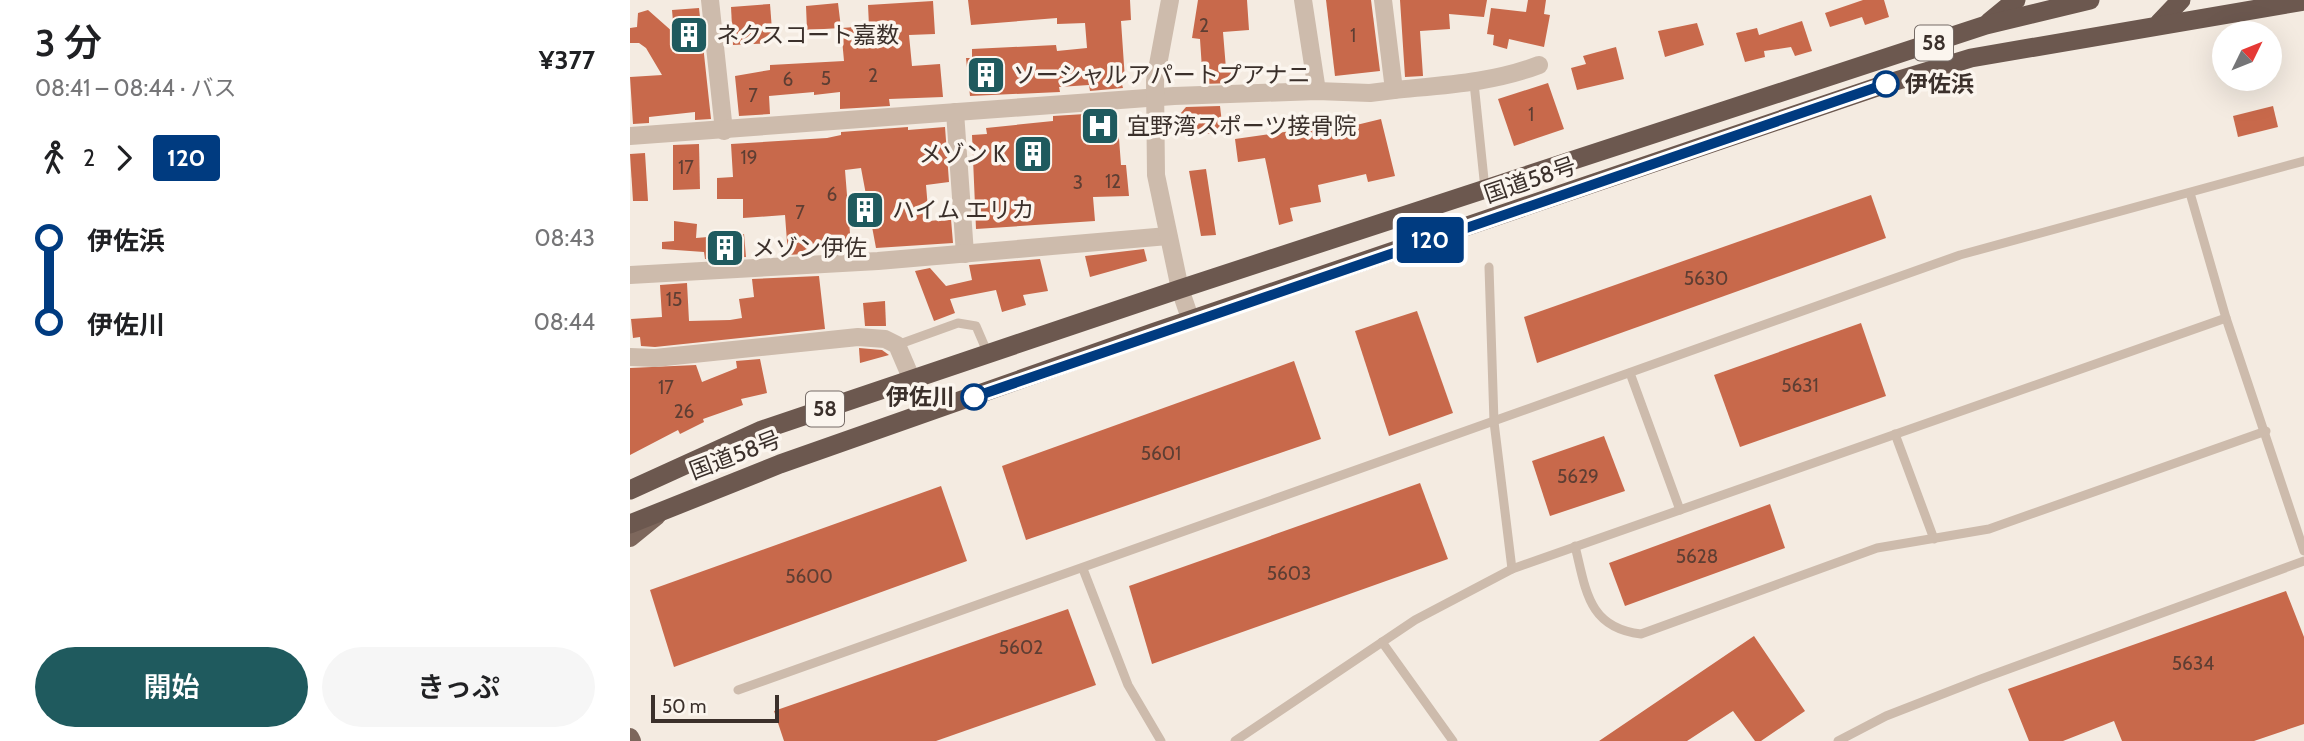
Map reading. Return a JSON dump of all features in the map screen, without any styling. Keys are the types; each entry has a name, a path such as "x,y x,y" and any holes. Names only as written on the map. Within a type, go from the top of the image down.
{"highway":[{"name":"58","path":"1986,25 2016,0"},
{"name":"国道58号","path":"630,490 762,430 1180,289 1986,25 2090,0"},
{"path":"2159,23 2181,0"},
{"name":"国道58号","path":"630,524 780,464 1886,84 1971,58 2302,0"}],"main road":[{"path":"630,538 667,507"}],"street":[{"path":"710,0 724,131"},
{"path":"1170,0 1158,56 1154,98 1156,175 1180,289 1191,321"},
{"path":"1303,0 1317,91"},
{"path":"1383,0 1394,90"},
{"path":"630,136 1154,98 1317,91 1370,93 1474,83 1513,75 1539,65"},
{"path":"955,112 965,254"},
{"path":"630,275 965,254 1168,236"},
{"path":"630,357 655,358 858,337 885,339 897,345 912,380"}],"lane":[{"path":"1474,83 1485,190"},
{"path":"738,690 1960,255 2304,161"},
{"path":"2190,193 2226,318 2304,551"},
{"path":"1489,267 1494,422 1512,569"},
{"path":"1235,741 1415,620 1512,569 2226,318"},
{"path":"897,345 958,323 976,326 989,354"},
{"path":"1630,373 1680,510"},
{"path":"1575,547 1586,592 1602,620 1613,628 1641,634 1877,548 1990,529 2266,431"},
{"path":"1895,434 1934,539"},
{"path":"1838,741 1886,716 1981,679 2304,561"},
{"path":"1083,569 1128,685 1161,741"},
{"path":"1382,642 1453,741"}],"building":[{"path":"968,0 1130,0 1131,20 1121,21 1125,80 1121,81 1123,88 1090,91 1089,85 1059,87 1060,92 970,96 966,58 972,58 972,49 1056,45 1057,51 1087,48 1085,23 1057,24 1057,18 971,25"},
{"path":"1198,0 1247,0 1249,30 1223,32 1226,69 1233,69 1233,83 1203,84 1200,39 1192,38"},
{"path":"1326,0 1371,0 1380,71 1335,76"},
{"path":"1400,0 1487,0 1484,17 1449,14 1450,29 1420,31 1423,76 1405,77"},
{"path":"1528,0 1546,0 1544,14 1550,15 1544,47 1509,39 1507,49 1493,45 1494,35 1487,34 1491,8 1526,12"},
{"path":"1863,0 1884,0 1889,17 1865,25 1862,17 1830,27 1825,13"},
{"path":"933,1 935,34 909,35 912,66 940,64 943,97 889,99 890,106 840,109 840,92 769,96 770,114 739,116 735,76 770,70 770,65 844,61 841,28 869,26 868,5"},
{"path":"838,3 841,28 807,30 806,6"},
{"path":"770,4 773,43 733,45 731,7"},
{"path":"699,8 711,119 695,120 695,112 649,117 649,123 633,124 630,77 662,75 646,48 639,43 630,43 630,28 637,27 638,13 648,10 674,33 672,10"},
{"path":"1802,21 1812,51 1795,56 1791,47 1764,51 1765,57 1745,62 1736,33 1757,28 1759,35"},
{"path":"1697,23 1704,45 1665,57 1658,31"},
{"path":"1616,47 1624,79 1577,90 1571,68 1586,64 1583,56"},
{"path":"1548,83 1564,129 1514,146 1498,99"},
{"path":"1220,106 1223,132 1185,136 1181,113 1186,107"},
{"path":"2273,106 2278,127 2238,137 2233,116"},
{"path":"1117,112 1121,165 1126,165 1129,196 1093,197 1095,221 976,229 972,135 987,134 986,128 1053,121 1053,116"},
{"path":"1381,119 1395,176 1368,182 1366,174 1318,185 1321,202 1290,208 1293,221 1279,225 1265,158 1238,162 1235,139 1342,121 1344,128"},
{"path":"908,127 908,130 945,127 949,182 926,185 929,221 951,219 953,243 876,248 861,168 845,170 851,246 817,248 817,253 788,255 785,215 743,218 743,199 717,199 717,178 733,177 731,144 827,138 841,135 841,132"},
{"path":"699,144 700,189 673,190 673,145"},
{"path":"645,153 648,201 633,201 630,154"},
{"path":"1206,169 1216,235 1201,236 1189,171"},
{"path":"1871,195 1886,238 1537,363 1524,317"},
{"path":"674,221 697,224 696,238 744,234 746,257 705,259 704,252 662,249 662,242 674,241"},
{"path":"1144,249 1147,261 1090,277 1085,256"},
{"path":"1040,259 1048,291 1023,295 1026,305 1002,312 996,290 950,299 955,313 934,321 915,271 930,268 946,286 972,280 969,265"},
{"path":"819,276 825,329 655,347 641,346 640,337 633,338 631,319 662,317 660,285 687,283 689,321 730,320 742,318 739,299 754,297 752,279"},
{"path":"885,301 886,326 865,326 863,303"},
{"path":"1417,311 1453,413 1389,436 1355,331"},
{"path":"1861,323 1886,396 1740,447 1714,375"},
{"path":"859,348 882,350 889,355 860,363"},
{"path":"760,359 767,393 741,399 743,405 703,419 704,422 680,434 678,430 630,455 630,368 696,365 702,382 737,368 736,361"},
{"path":"1294,361 1321,439 1026,540 1002,466"},
{"path":"1604,436 1625,491 1550,516 1532,461"},
{"path":"1420,483 1448,559 1152,664 1129,586"},
{"path":"941,486 967,561 674,667 650,590"},
{"path":"1770,504 1785,548 1625,606 1609,563"},
{"path":"2286,591 2304,637 2304,724 2254,741 2122,741 2114,721 2063,741 2029,741 2008,689"},
{"path":"1068,609 1096,685 936,741 784,741 774,711"},
{"path":"1754,636 1805,711 1761,741 1755,741 1733,711 1687,741 1599,741"}],"bus line":[{"name":"120","path":"974,397 1155,332 1237,307 1886,84"}],"place":[{"name":"ネクスコート嘉数","path":"689,35"},
{"name":"ソーシャルアパートプアナニ","path":"986,75"},
{"name":"伊佐浜","path":"1886,84"},
{"name":"宜野湾スポーツ接骨院","path":"1100,126"},
{"name":"メゾン K","path":"1033,154"},
{"name":"ハイム エリカ","path":"865,210"},
{"name":"メゾン伊佐","path":"725,248"},
{"name":"伊佐川","path":"974,397"}]}
